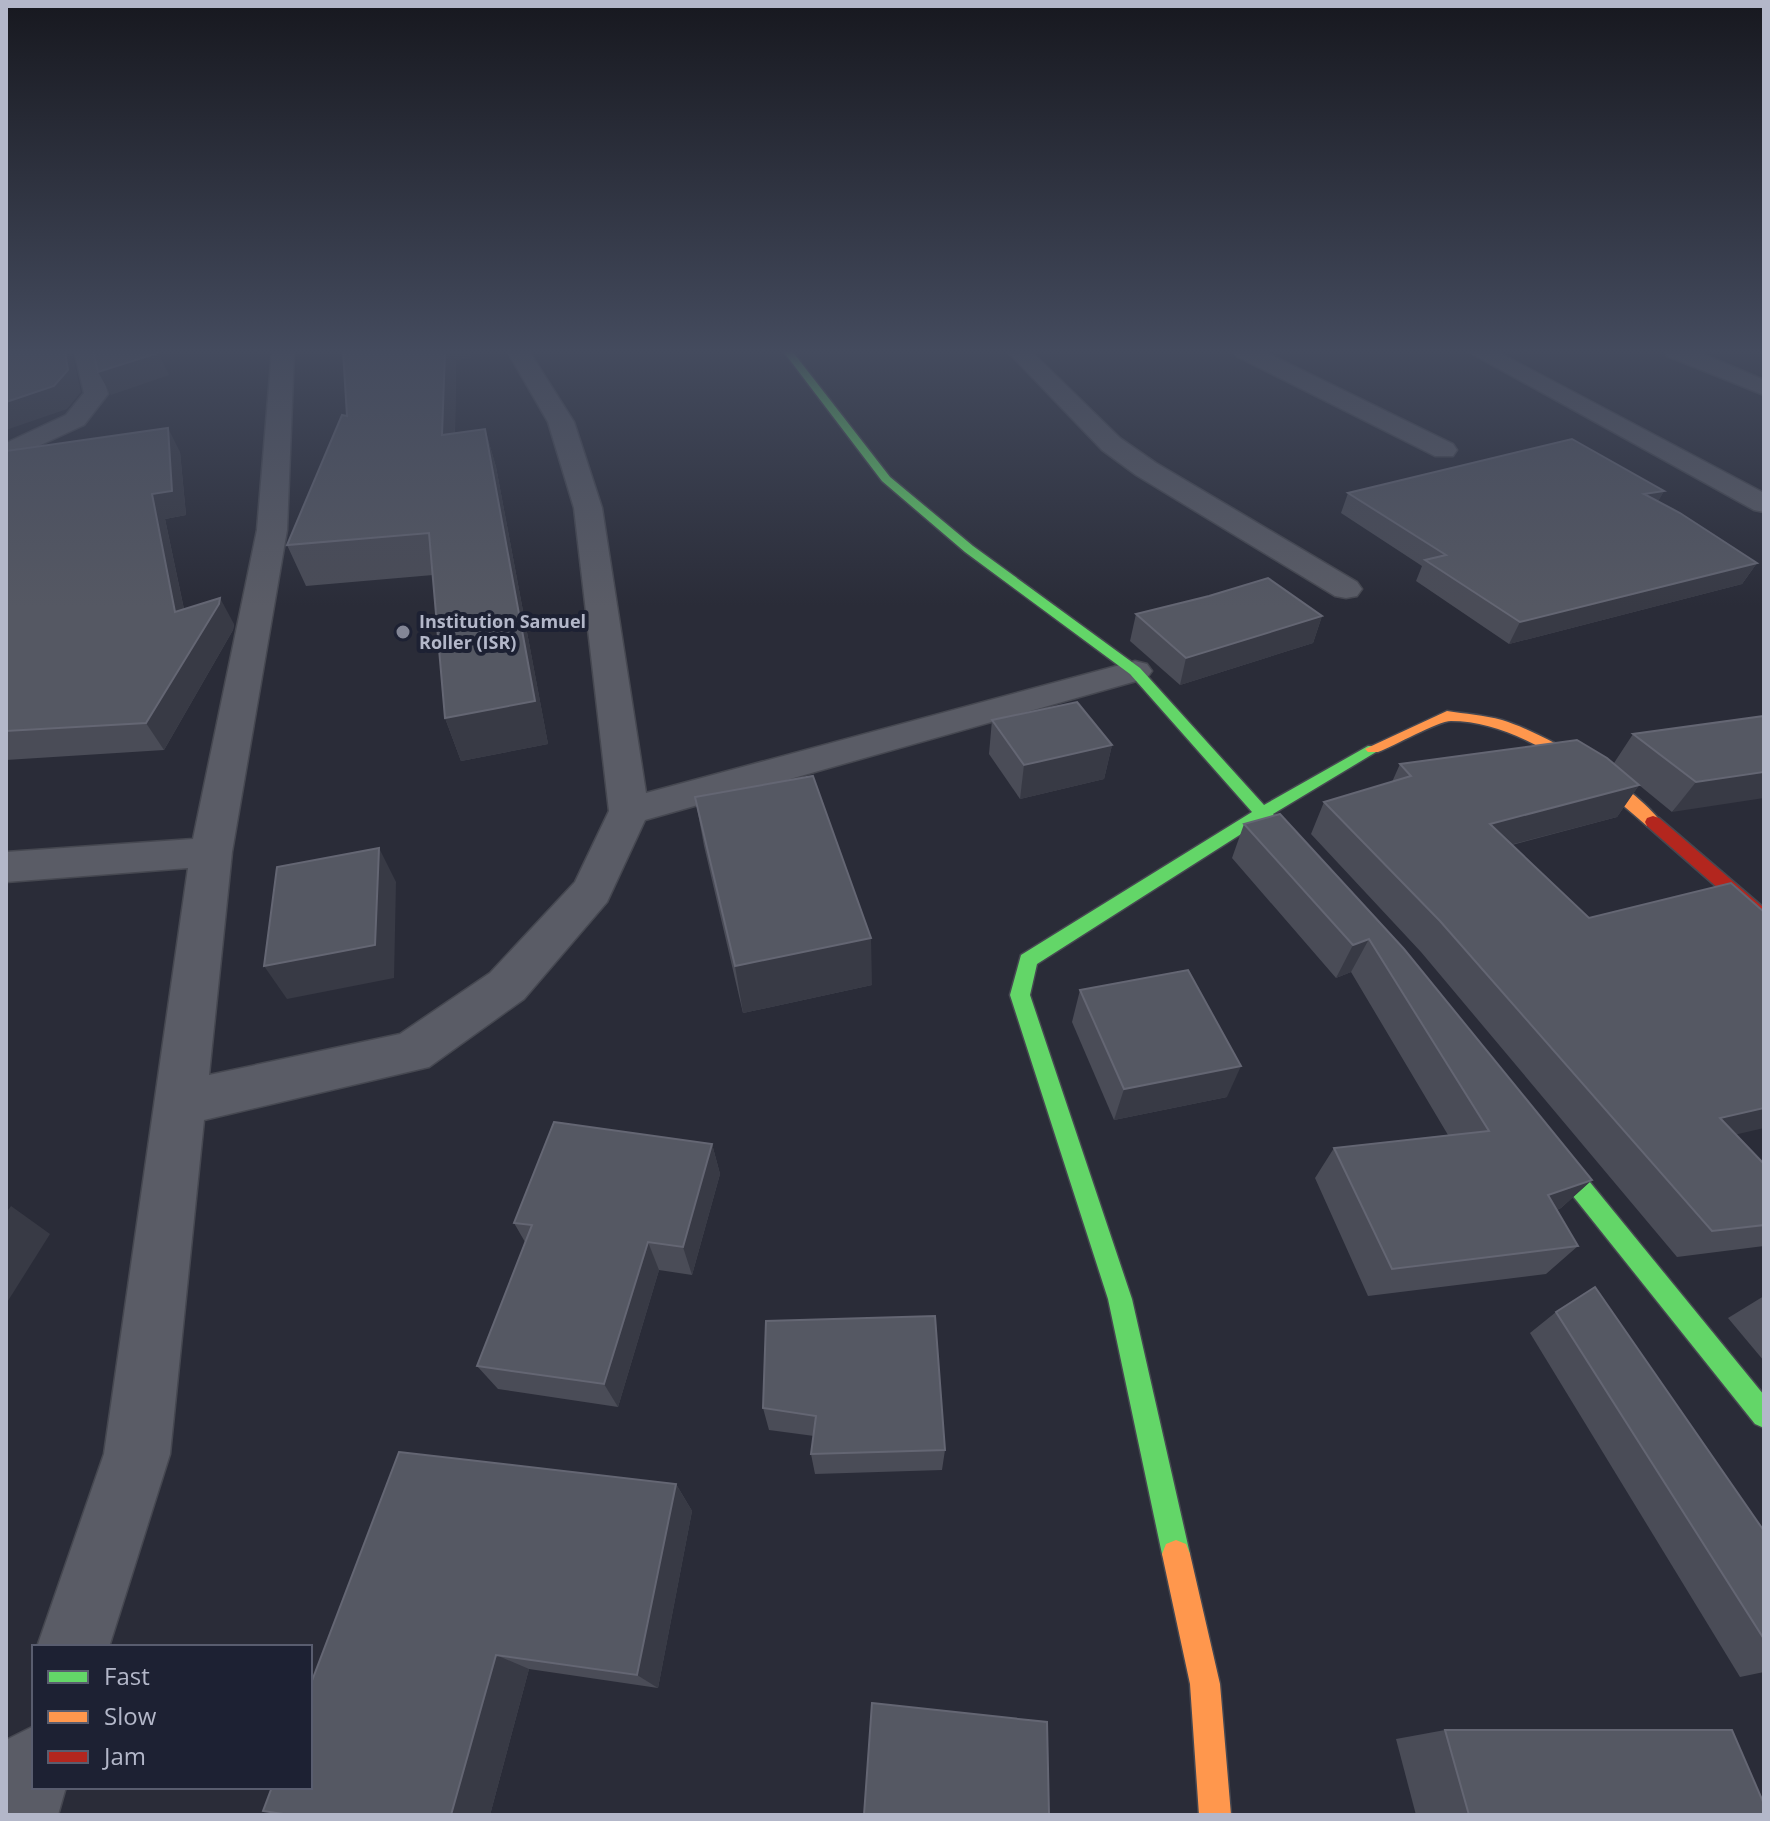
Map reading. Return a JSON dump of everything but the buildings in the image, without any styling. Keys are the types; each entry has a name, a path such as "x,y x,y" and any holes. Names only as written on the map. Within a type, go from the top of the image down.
{"street":[{"path":"6,453 42,436"},
{"path":"74,1645 137,1454 211,852 272,530 278,436"},
{"path":"180,1103 412,1052 507,986 592,891 629,811 588,508 565,436"},
{"path":"853,436 886,479 969,549 1135,671 1292,846"},
{"path":"1103,436 1146,469 1346,589"},
{"path":"1416,436 1444,450"},
{"path":"1637,436 1764,504"},
{"path":"629,811 1135,671"},
{"path":"1215,1815 1205,1684 1120,1299 1020,995 1028,960 1262,813 1388,741 1447,716 1498,724 1542,743 1602,778 1764,918"},
{"path":"6,867 211,852"},
{"path":"1533,1129 1764,1415"},
{"path":"18,1815 32,1771"}],"traffic: fast":[{"path":"853,436 886,479 969,549 1135,671 1280,833"},
{"path":"1176,1554 1120,1299 1020,995 1028,960 1262,813 1373,749"},
{"path":"1545,1144 1764,1415"}],"traffic: slow":[{"path":"1373,749 1447,716 1498,724 1542,743 1602,778 1653,822"},
{"path":"1176,1554 1205,1684 1215,1815"}],"traffic: jam":[{"path":"1653,822 1764,918"}],"place":[{"name":"Institution Samuel Roller (ISR)","path":"403,632"}]}
